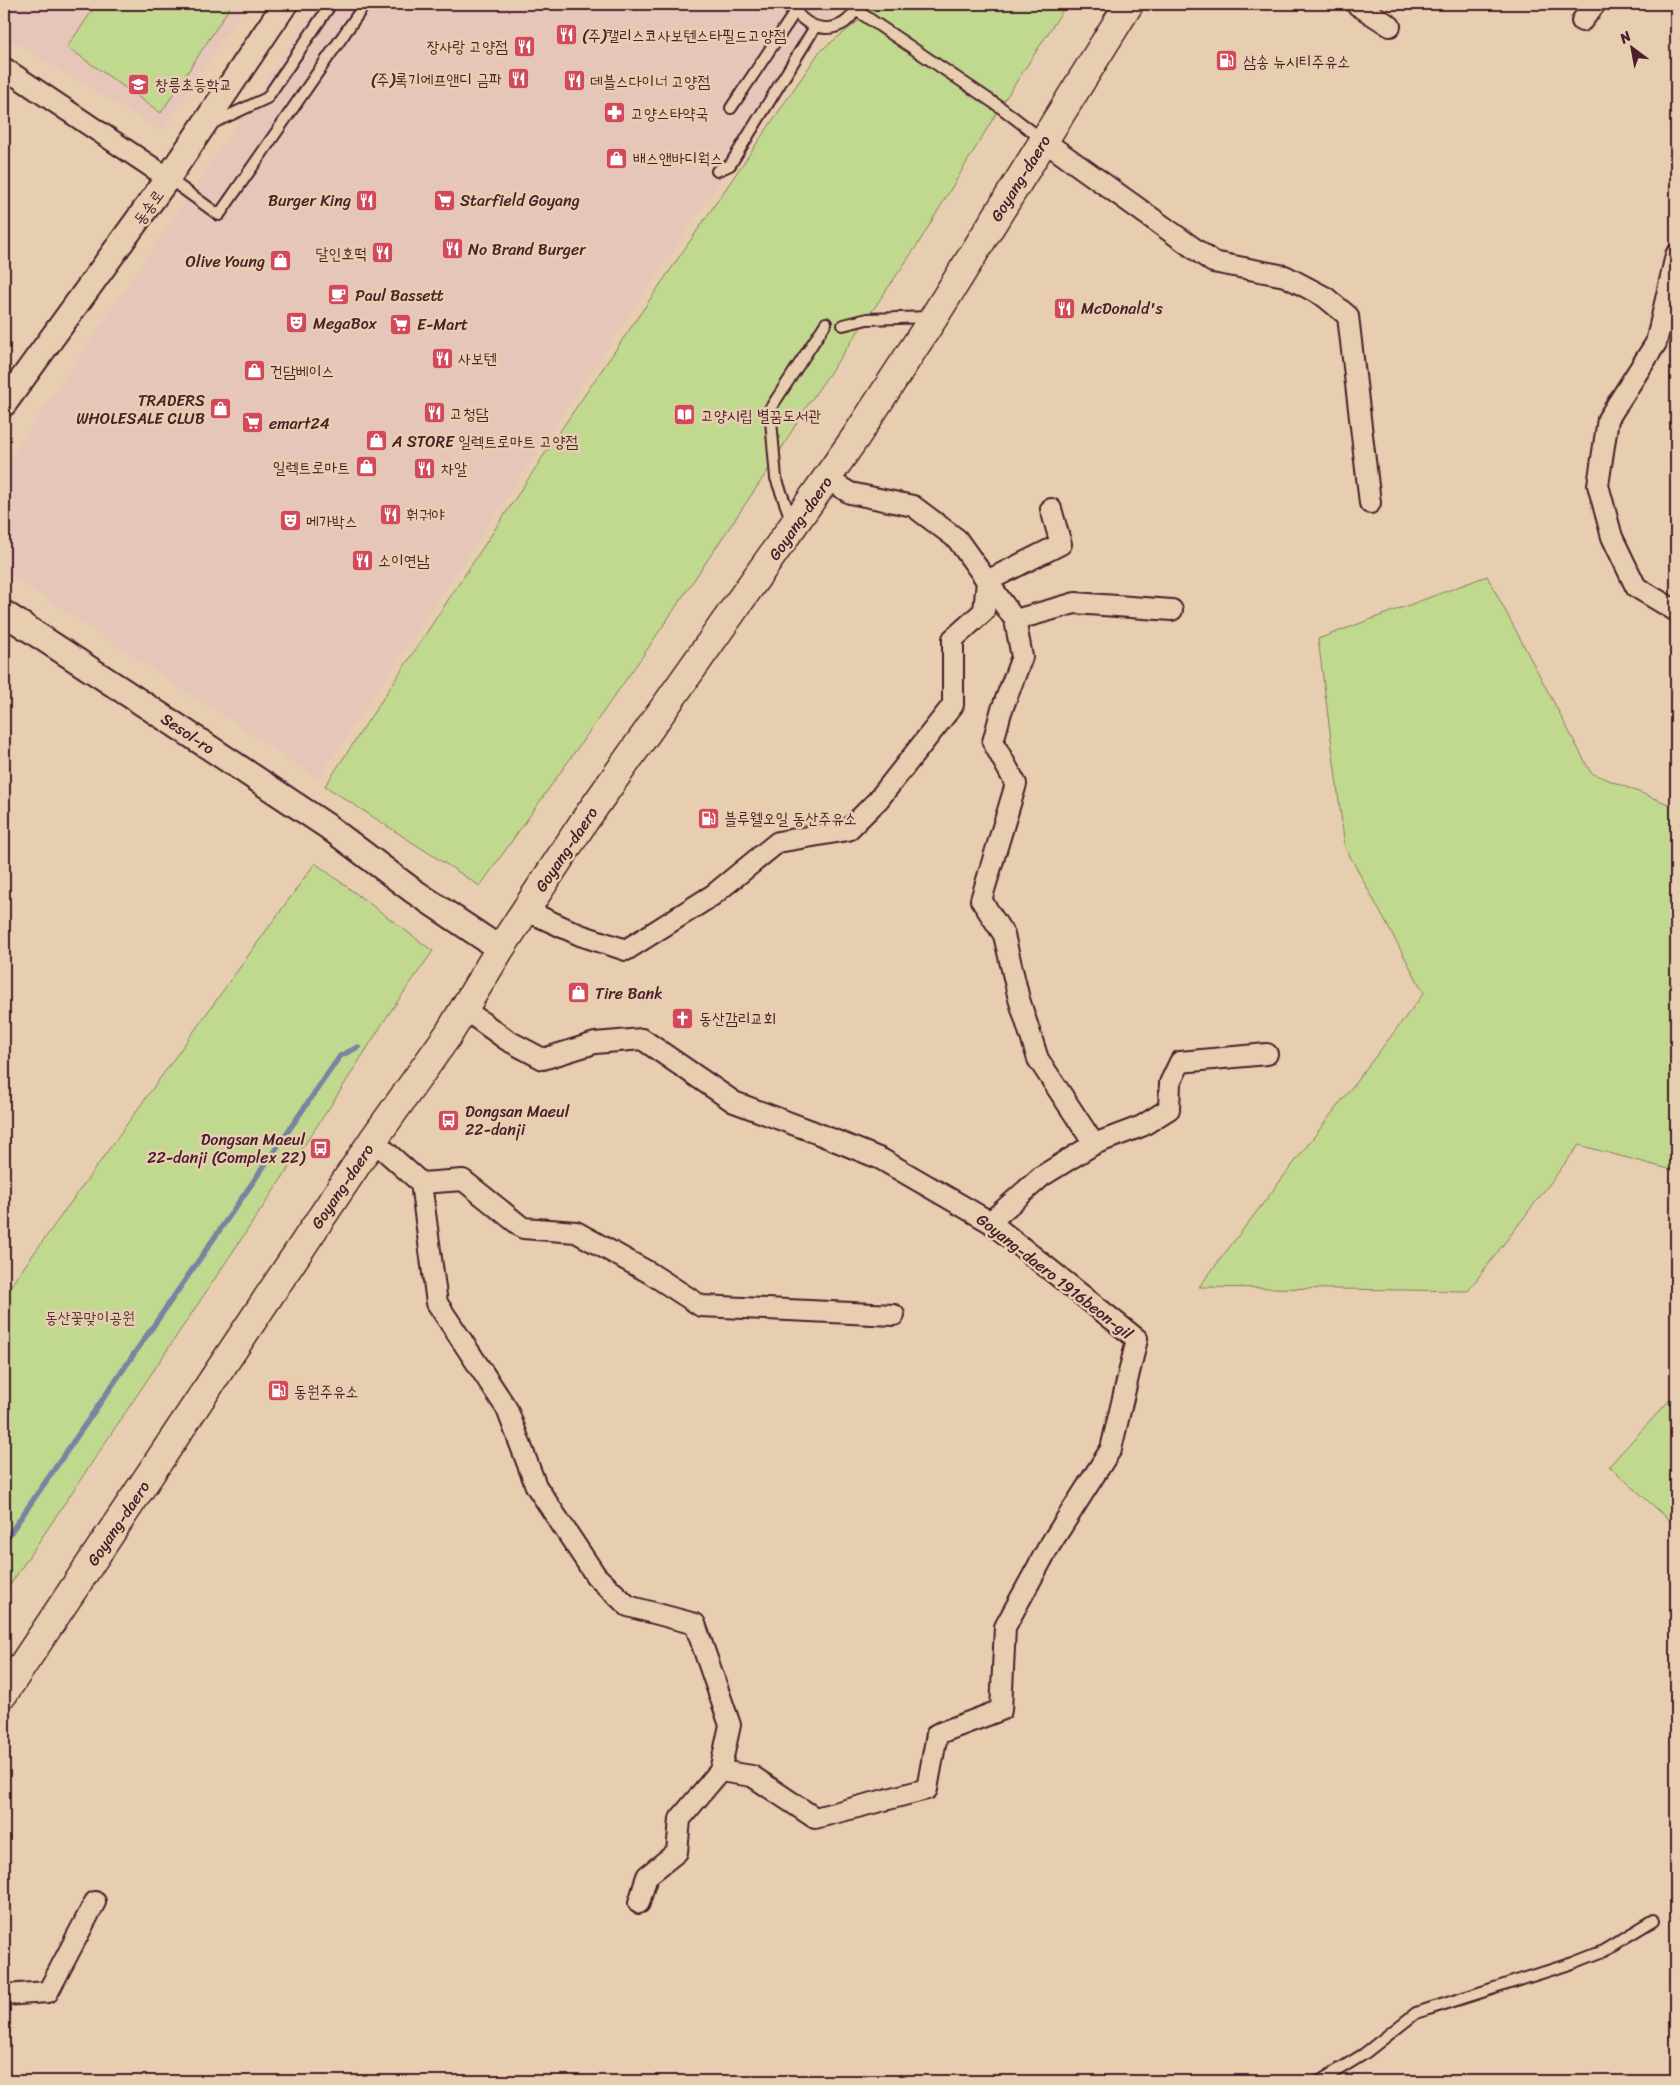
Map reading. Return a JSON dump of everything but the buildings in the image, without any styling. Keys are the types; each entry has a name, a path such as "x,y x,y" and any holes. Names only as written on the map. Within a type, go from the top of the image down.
{"main road":[{"name":"Goyang-daero","path":"4,1693 373,1140 448,1036 500,948 585,820 828,478 934,317 1129,4"}],"street":[{"name":"동송로","path":"4,404 168,178 285,4"},
{"path":"1356,4 1390,26"},
{"path":"1582,21 1594,4"},
{"path":"4,68 168,178"},
{"path":"1044,140 1213,262 1285,276 1325,297 1348,316 1370,503"},
{"path":"1676,255 1656,343 1608,419 1598,485 1612,537 1636,587 1676,611"},
{"path":"828,478 850,493 914,506 957,539 1015,620 1022,657 1001,712 993,742 1016,784 981,900 1004,935 1018,999 1038,1059 1094,1144"},
{"path":"987,581 1061,544 1050,509"},
{"path":"525,910 580,935 626,950 713,895 778,842 812,838 848,830 878,800 953,704 953,639 984,611 987,581"},
{"path":"1015,620 1075,603 1172,610"},
{"name":"Sesol-ro","path":"4,613 327,826 412,890 500,948"},
{"name":"Goyang-daero 1916beon-gil","path":"464,1009 507,1040 544,1059 595,1042 642,1039 734,1102 881,1160 990,1222 1137,1339 1111,1449 1048,1548 1005,1627 1001,1710 937,1734 927,1789 815,1818 752,1776 720,1771"},
{"path":"990,1222 1042,1176 1094,1144 1142,1126 1169,1109 1170,1084 1180,1062 1267,1054"},
{"path":"373,1140 421,1183 437,1303 507,1408 536,1486 596,1576 628,1606 695,1624 730,1725 720,1771 680,1819 677,1852 647,1876 639,1903"},
{"path":"421,1183 463,1180 523,1228 576,1232 650,1273 701,1306 894,1315"},
{"path":"4,1995 48,1992 95,1902"}],"lane":[{"path":"201,129 267,98 331,4"},
{"path":"168,178 219,216 366,4"},
{"path":"732,108 794,8 807,24 815,27 832,28 845,22 857,7 903,42 1000,107 1044,140"},
{"path":"717,171 730,165 815,27"},
{"path":"843,325 867,319 934,317"},
{"path":"794,527 776,478 770,409 826,322"},
{"path":"1320,2081 1364,2054 1416,2013 1573,1963 1601,1952 1654,1920"}],"shaded area":[{"name":"창릉초등학교","path":"4,4 247,4 162,132 4,36"},
{"name":"Starfield Goyang","path":"319,4 839,4 318,779 4,571 4,467"}],"green space":[{"path":"97,4 232,4 161,113 67,47"},
{"path":"870,4 1067,4 1000,107 918,244 803,412 775,460 642,657 480,886 325,786 558,434 820,51 865,16"},
{"path":"1487,576 1591,773 1676,807 1676,1171 1579,1145 1468,1291 1199,1287 1424,993 1345,847 1318,639"},
{"name":"동산꽃맞이공원","path":"315,863 433,951 390,1012 333,1102 4,1594 4,1295"},
{"path":"1676,1393 1676,1526 1609,1466"}],"waterway":[{"path":"4,1542 340,1056 358,1047"}],"place":[{"name":"(주)캘리스코사보텐스타필드고양점","path":"566,35"},
{"name":"장사랑 고양점","path":"524,46"},
{"name":"삼송 뉴시티주유소","path":"1227,61"},
{"name":"(주)록기에프앤디 금파","path":"518,79"},
{"name":"데블스다이너 고양점","path":"574,81"},
{"name":"창릉초등학교","path":"139,84"},
{"name":"고양스타약국","path":"615,113"},
{"name":"배스앤바디웍스","path":"617,158"},
{"name":"Burger King","path":"367,200"},
{"name":"Starfield Goyang","path":"444,200"},
{"name":"No Brand Burger","path":"452,249"},
{"name":"달인호떡","path":"383,253"},
{"name":"Olive Young","path":"281,261"},
{"name":"Paul Bassett","path":"339,295"},
{"name":"McDonald's","path":"1065,308"},
{"name":"MegaBox","path":"297,323"},
{"name":"E-Mart","path":"401,324"},
{"name":"사보텐","path":"442,358"},
{"name":"건담베이스","path":"254,371"},
{"name":"TRADERS WHOLESALE CLUB","path":"221,409"},
{"name":"고청담","path":"434,413"},
{"name":"고양시립 별꿈도서관","path":"685,415"},
{"name":"emart24","path":"253,423"},
{"name":"A STORE 일렉트로마트 고양점","path":"376,441"},
{"name":"일렉트로마트","path":"366,467"},
{"name":"차알","path":"425,468"},
{"name":"훠궈야","path":"390,514"},
{"name":"메가박스","path":"290,521"},
{"name":"소이연남","path":"362,560"},
{"name":"블루웰오일 동산주유소","path":"708,818"},
{"name":"Tire Bank","path":"579,993"},
{"name":"동산감리교회","path":"683,1018"},
{"name":"Dongsan Maeul 22-danji","path":"449,1120"},
{"name":"Dongsan Maeul 22-danji (Complex 22)","path":"321,1148"},
{"name":"동원주유소","path":"278,1391"}]}
